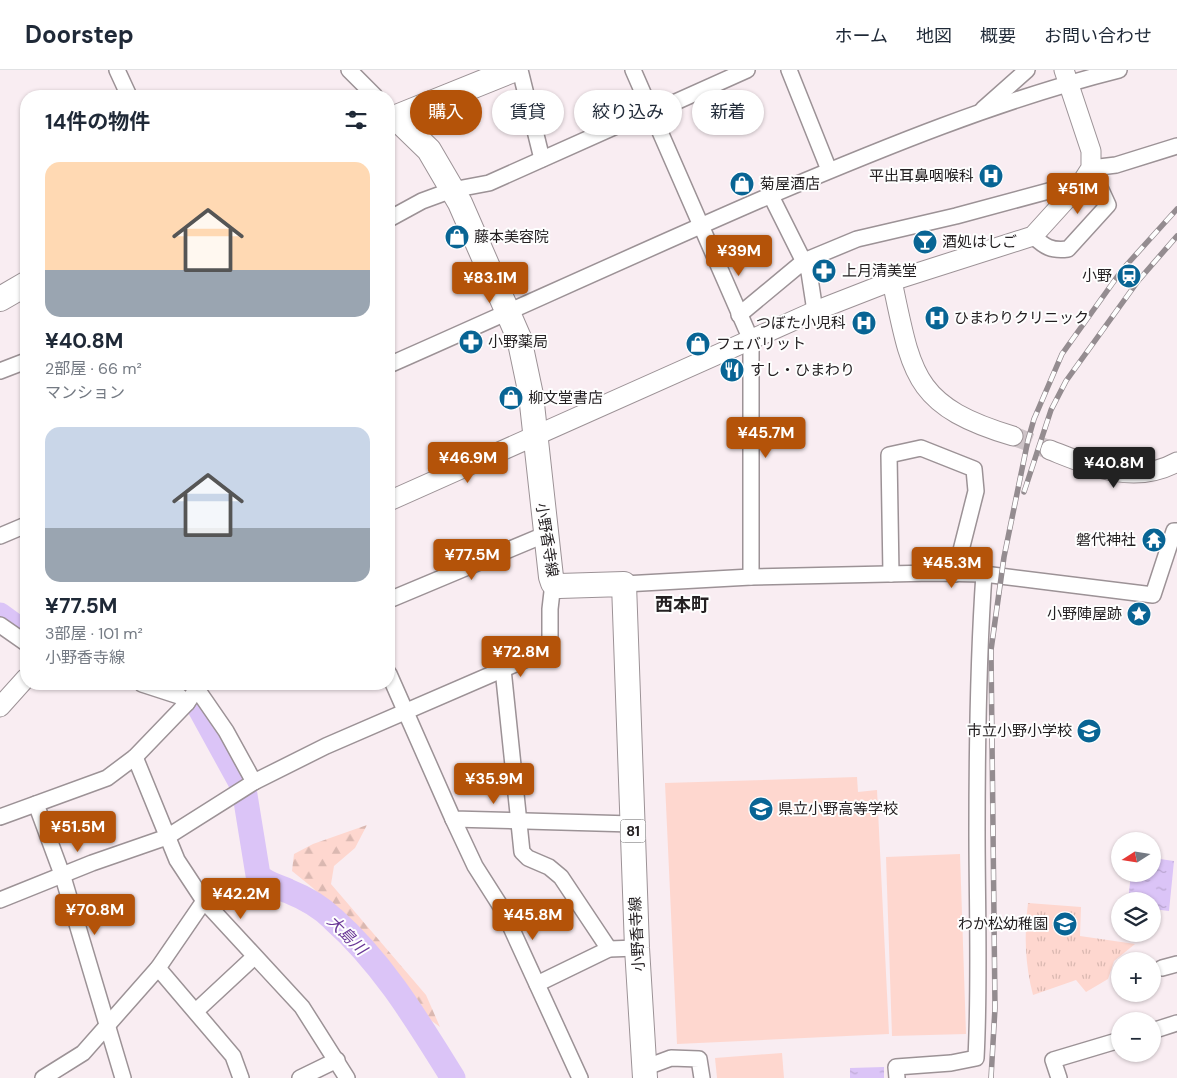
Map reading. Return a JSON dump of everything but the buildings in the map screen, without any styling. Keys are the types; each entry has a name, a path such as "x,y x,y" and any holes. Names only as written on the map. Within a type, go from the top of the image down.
{"main road":[{"path":"395,114 513,70"},
{"name":"小野香寺線","path":"395,120 429,150 460,203 519,338 526,372 544,535 553,583 559,586 624,584 637,948 644,1073"},
{"path":"0,299 20,287"}],"street":[{"path":"117,70 126,90"},
{"path":"349,70 369,90"},
{"path":"520,70 542,159"},
{"path":"633,70 641,90"},
{"path":"682,98 748,70"},
{"path":"789,70 829,170"},
{"path":"978,114 1027,70"},
{"path":"395,360 508,313 829,170 978,114 1067,76 1119,70"},
{"path":"395,498 815,311 892,281 1032,236 1087,175 1091,151 1067,76"},
{"path":"395,216 422,201 452,190 489,183 597,135"},
{"path":"660,135 750,340 751,577"},
{"path":"739,315 804,261 857,239 956,216 1177,146"},
{"path":"1032,236 1046,248 1055,250 1068,249 1108,204 1087,175"},
{"path":"771,196 804,261 812,283 815,311"},
{"path":"892,281 907,350 916,372 929,391 944,407 964,419 1013,436"},
{"path":"0,371 20,363"},
{"path":"891,574 889,455 921,448 974,469 976,491 955,574"},
{"path":"1050,450 1098,468 1120,473 1149,472 1177,462"},
{"path":"0,536 20,528"},
{"path":"624,584 751,577 984,574 1153,595 1174,530 1177,531"},
{"path":"395,597 544,535"},
{"path":"897,1078 896,1067 951,1063 976,1058 979,1004 977,832 979,644 984,574"},
{"path":"0,900 62,877 92,863 167,837 254,782 364,728 550,649 550,610 553,583"},
{"path":"2,630 20,640"},
{"path":"503,669 522,852 528,858 549,867 560,877 609,949"},
{"path":"0,707 20,685"},
{"path":"395,689 475,866 503,910 580,1078"},
{"path":"160,690 179,696 195,692"},
{"path":"195,692 226,731 254,782"},
{"path":"0,817 107,778 135,757 195,692"},
{"path":"135,757 177,860 204,901 302,1007 347,1078"},
{"path":"36,804 62,877 123,1078"},
{"path":"453,819 632,824"},
{"path":"43,1078 83,1053 158,968 204,901"},
{"path":"537,984 609,949 637,948"},
{"path":"196,1011 254,956"},
{"path":"1162,968 1177,964"},
{"path":"158,968 233,1056 241,1078"},
{"path":"1161,1027 1177,1023"},
{"path":"1059,1078 1053,1060 1111,1043"},
{"path":"644,1073 671,1058 699,1059 702,1078"},
{"path":"300,1078 337,1060"}],"green space":[{"path":"857,777 858,792 877,790 889,1034 677,1044 665,783"},
{"path":"367,825 355,848 334,866 331,884 426,995 440,1027 421,1013 382,959 313,888 292,871 294,854 313,844"},
{"path":"960,854 966,1034 892,1036 886,857"},
{"path":"1028,903 1081,907 1080,936 1135,944 1125,952 1111,952 1111,970 1108,979 1086,992 1076,980 1033,995 1028,972 1026,927"},
{"path":"782,1053 784,1078 717,1078 715,1058"}],"water":[{"path":"1161,859 1174,861 1169,911 1161,910 1161,892 1129,892 1130,882 1161,882"},
{"path":"884,1067 884,1078 850,1078 850,1068"}],"waterway":[{"name":"大島川","path":"0,615 20,630"},
{"name":"大島川","path":"183,690 188,692 197,703 241,783 245,795 258,875 268,883 300,896 317,906 351,936 399,994 453,1078"}],"tunnel":[{"path":"1013,436 1050,450"}],"railway":[{"path":"991,1078 995,1008 991,650 1004,557 1028,440 1034,419 1062,354 1122,270 1177,209"},
{"path":"1024,492 1051,410 1066,381 1138,281 1177,236"}],"place":[{"name":"平出耳鼻咽喉科","path":"991,176"},
{"name":"菊屋酒店","path":"742,184"},
{"name":"藤本美容院","path":"457,237"},
{"name":"酒処はしご","path":"925,242"},
{"name":"上月清美堂","path":"824,271"},
{"name":"小野","path":"1129,276"},
{"name":"ひまわりクリニック","path":"937,318"},
{"name":"つぼた小児科","path":"864,323"},
{"name":"小野薬局","path":"471,342"},
{"name":"フェバリット","path":"698,344"},
{"name":"すし・ひまわり","path":"732,370"},
{"name":"柳文堂書店","path":"511,398"},
{"name":"磐代神社","path":"1154,540"},
{"name":"小野陣屋跡","path":"1139,614"},
{"name":"市立小野小学校","path":"1089,731"},
{"name":"県立小野高等学校","path":"761,809"},
{"name":"わか松幼稚園","path":"1065,924"}],"district":[{"name":"西本町","path":"682,605"}]}
